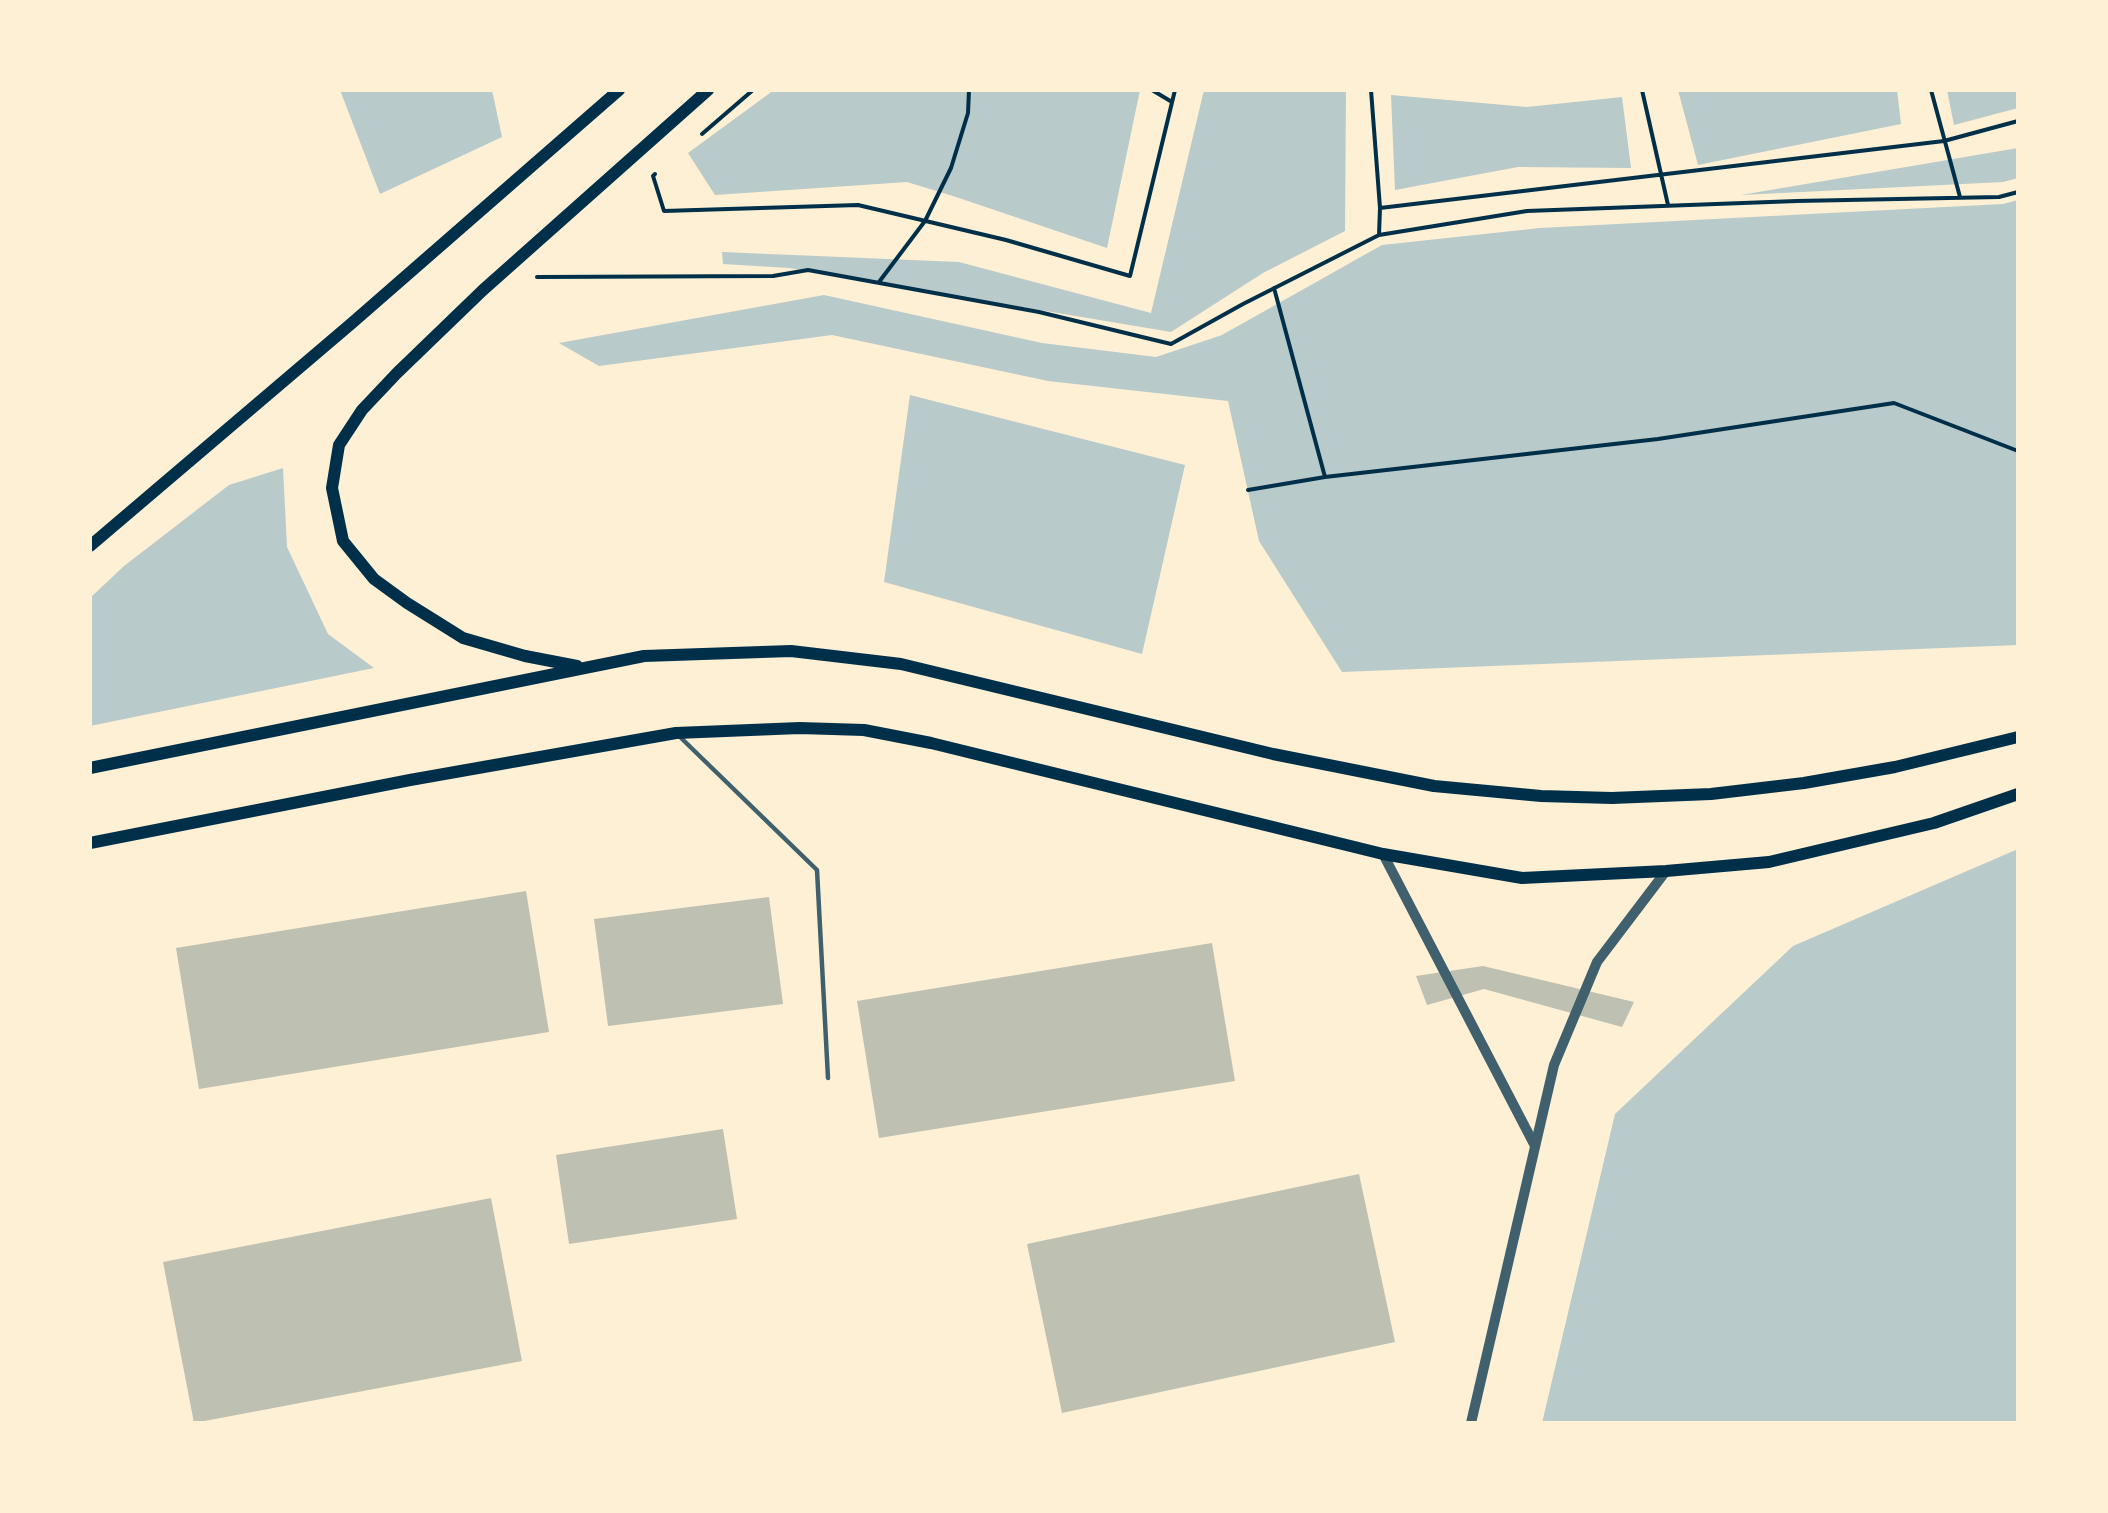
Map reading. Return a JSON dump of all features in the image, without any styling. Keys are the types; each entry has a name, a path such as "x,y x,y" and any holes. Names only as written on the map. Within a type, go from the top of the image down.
{"main road":[{"path":"90,546 352,323 619,90"},
{"path":"584,667 525,656 463,638 374,579 343,542 332,488 339,445 362,410 390,380 497,277 708,90"},
{"path":"90,768 644,656 791,651 901,664 1273,754 1434,786 1541,796 1612,798 1711,794 1804,783 1895,767 2018,737"},
{"path":"90,843 410,780 676,733 800,728 864,730 931,743 1383,854 1522,878 1666,871 1769,862 1934,823 2018,794"}],"street":[{"path":"1383,854 1534,1146"},
{"path":"1471,1423 1554,1065 1597,962 1666,871"}],"lane":[{"path":"676,733 817,870 828,1078"}],"path":[{"path":"879,282 925,221 951,168 968,113 969,90"},
{"path":"1152,90 1172,102"},
{"path":"653,176 664,212 858,205 1006,240 1130,276 1175,90"},
{"path":"1371,90 1380,208 1379,235"},
{"path":"1642,90 1668,205"},
{"path":"1931,90 1960,197"},
{"path":"1380,208 1944,141 2018,121"},
{"path":"497,277 772,276 808,270 1039,312 1170,345 1274,288 1379,235 1527,211 1668,205 1999,197 2018,192"},
{"path":"1274,288 1325,477"},
{"path":"1248,490 1325,477 1658,439 1894,403 2018,451"}],"shaded area":[{"path":"340,90 492,90 502,137 380,194"},
{"path":"774,90 1140,90 1107,248 907,182 715,195 688,153"},
{"path":"1204,90 1346,90 1345,231 1263,273 1171,332 789,268 723,264 722,252 959,262 1151,313"},
{"path":"1678,90 1897,90 1901,124 1698,165"},
{"path":"1947,90 2018,90 2018,108 1954,125"},
{"path":"1391,95 1527,107 1622,97 1631,168 1518,167 1395,190"},
{"path":"2018,148 2018,178 2003,182 1741,195"},
{"path":"2018,200 2018,645 1342,672 1259,541 1228,401 1048,381 832,335 599,366 559,343 824,295 1042,343 1156,357 1222,335 1382,245 1540,228 2003,204"},
{"path":"910,395 1185,465 1142,654 884,582"},
{"path":"283,468 287,547 328,634 374,668 90,726 90,598 124,566 229,485"},
{"path":"2018,849 2018,1423 1542,1423 1615,1114 1793,946"}],"building":[{"path":"526,891 549,1032 199,1089 176,948"},
{"path":"769,897 783,1004 608,1026 594,919"},
{"path":"1212,943 1235,1081 879,1138 857,1001"},
{"path":"1483,966 1634,1002 1622,1027 1484,989 1427,1005 1416,976"},
{"path":"723,1129 737,1219 569,1244 556,1155"},
{"path":"1359,1174 1395,1342 1062,1413 1027,1244"},
{"path":"491,1198 522,1361 194,1423 163,1262"}]}
